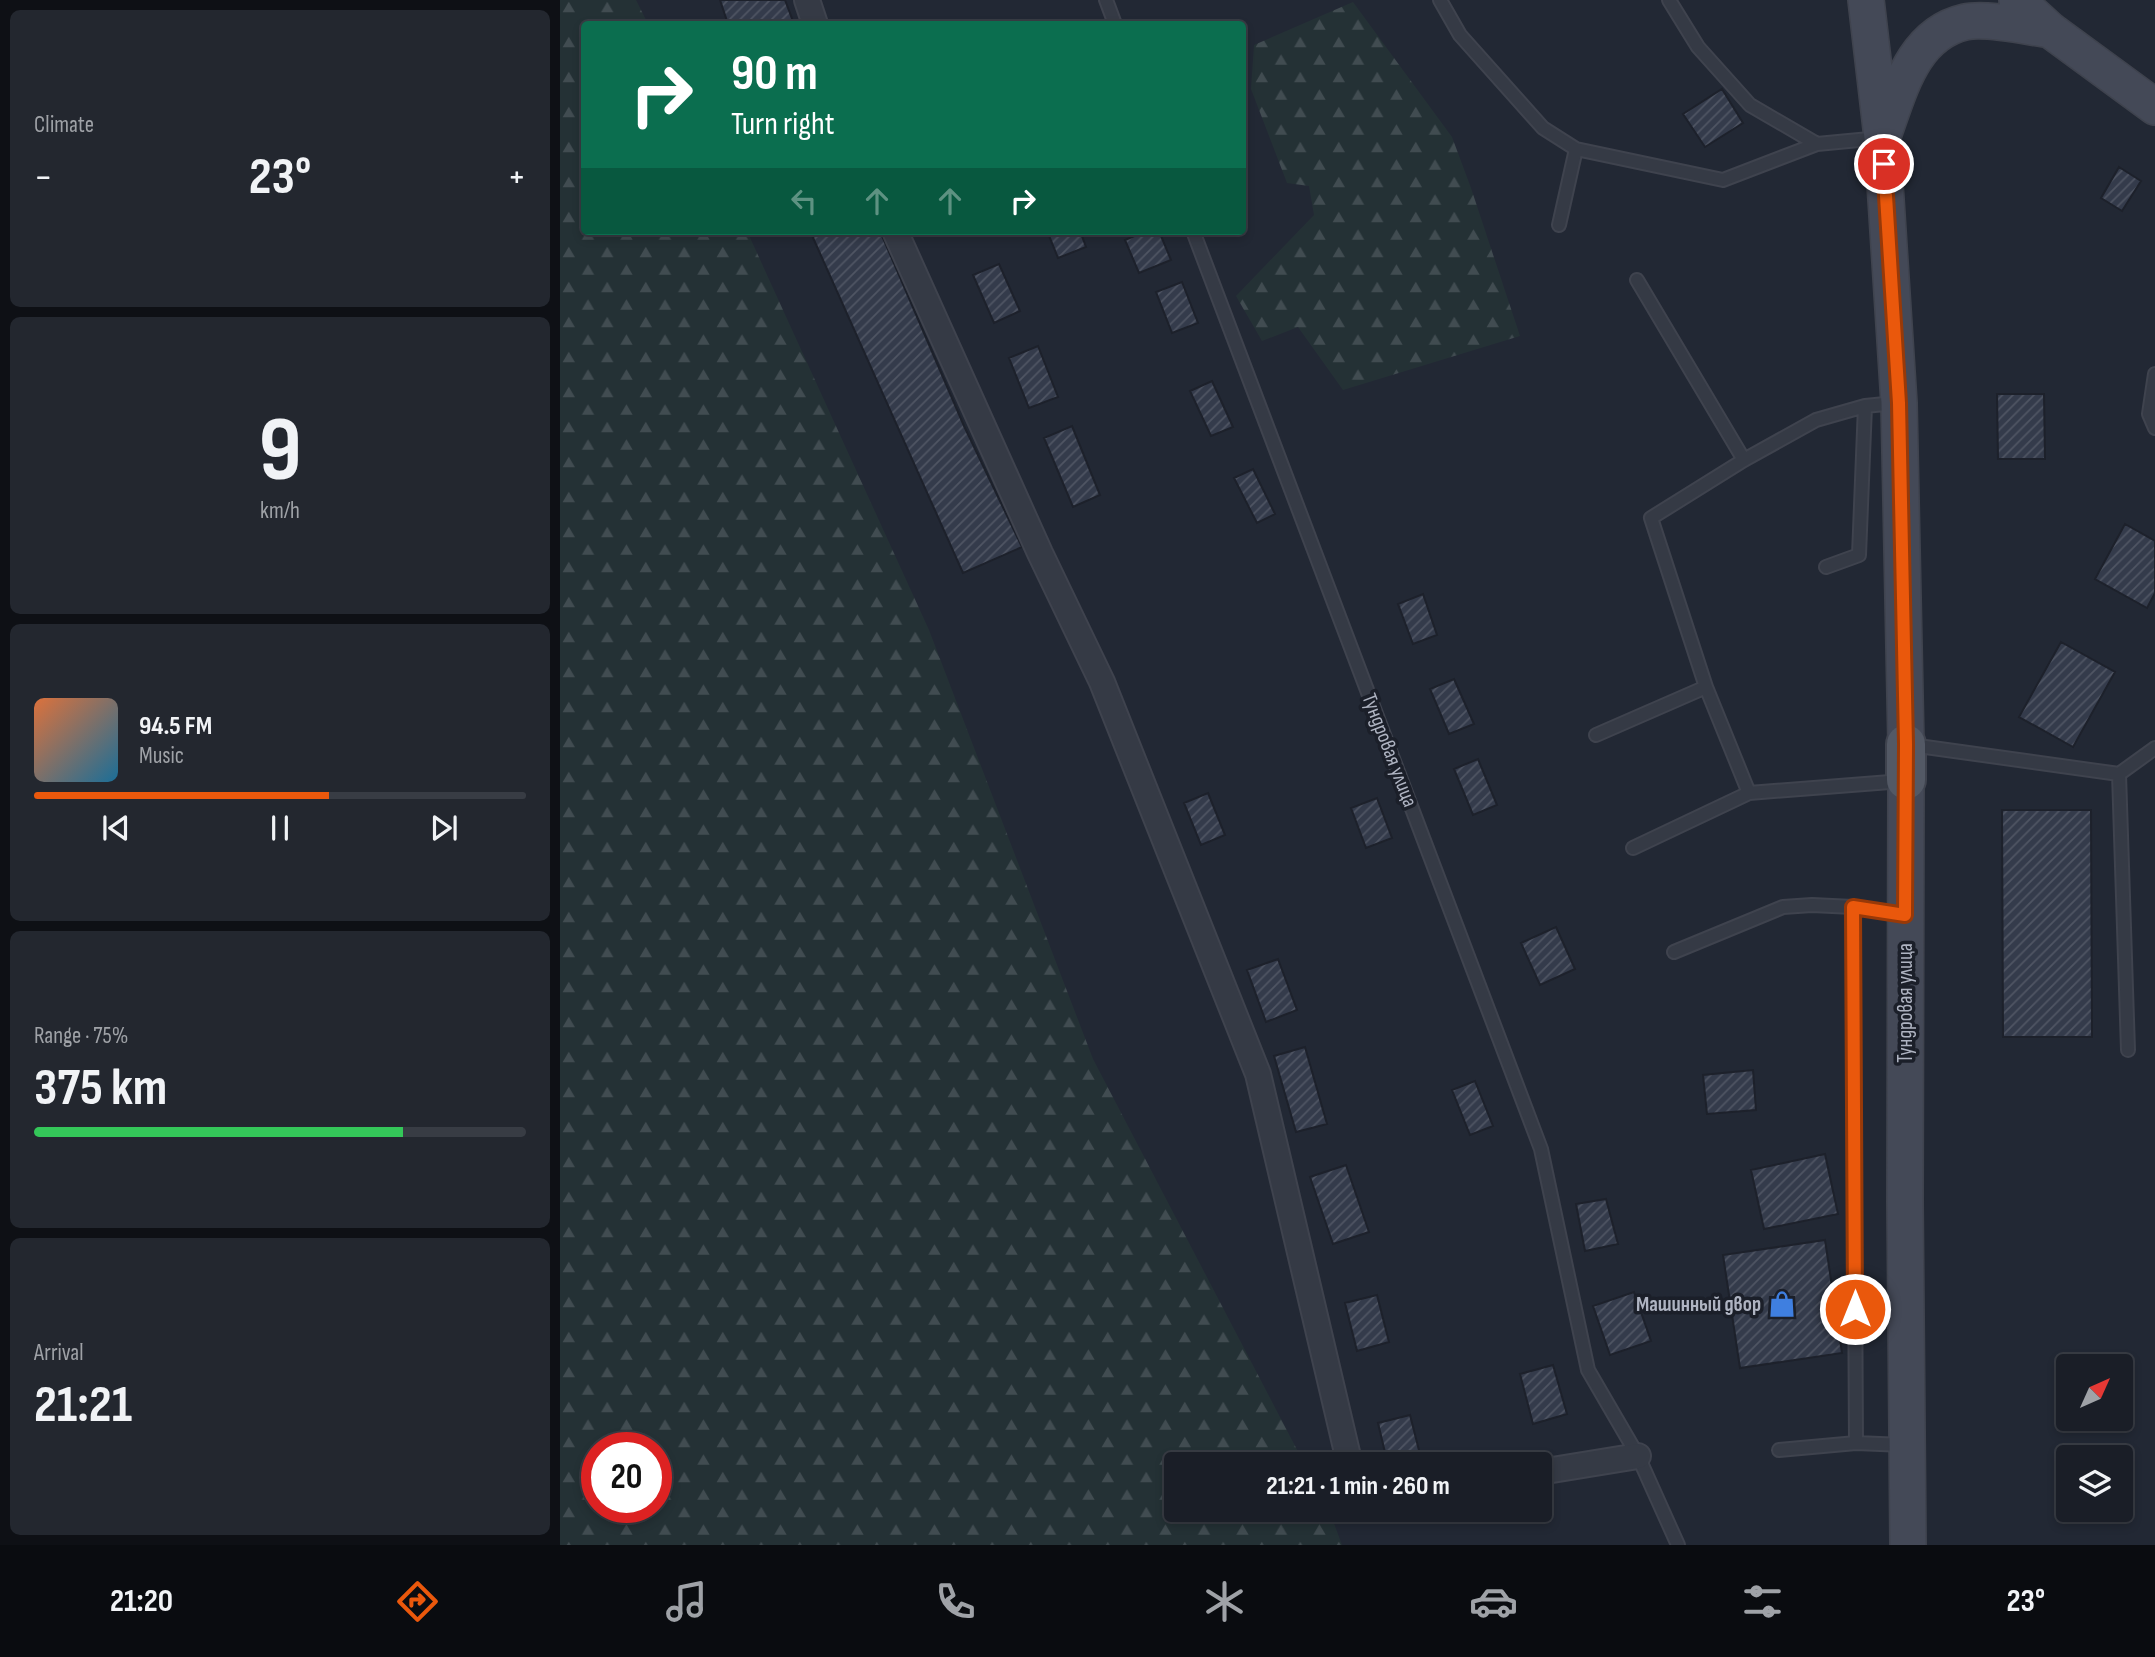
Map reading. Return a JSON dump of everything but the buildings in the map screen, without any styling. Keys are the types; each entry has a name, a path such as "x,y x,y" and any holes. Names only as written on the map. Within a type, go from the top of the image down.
{"main road":[{"name":"Тундровая улица","path":"1866,0 1882,137 1899,403 1906,762 1908,1545"},
{"path":"2017,0 2050,30 2155,107"},
{"path":"1882,137 1908,69 1936,33 1967,21 2050,30"}],"street":[{"path":"807,0 814,21"},
{"path":"897,235 1040,553 1102,682 1258,1074 1346,1452"},
{"path":"1552,1470 1638,1456"}],"lane":[{"path":"1106,0 1114,21"},
{"path":"1440,0 1460,35 1543,128 1576,149 1723,180 1816,144 1882,137"},
{"path":"1669,0 1698,47 1750,105 1816,144"},
{"path":"1559,225 1576,149"},
{"name":"Тундровая улица","path":"1195,235 1541,1149 1588,1370 1638,1456 1678,1545"},
{"path":"1637,280 1744,460"},
{"path":"2155,374 2149,414 2155,428"},
{"path":"1749,793 1706,687 1651,518 1816,419 1865,406 1899,403"},
{"path":"1826,567 1859,555 1865,406"},
{"path":"1596,735 1706,687"},
{"path":"1633,848 1749,793 1906,762 2119,774 2155,748"},
{"path":"2119,774 2128,1050"},
{"path":"1674,952 1783,907 1853,907 1905,915"},
{"path":"1853,907 1856,1443"},
{"path":"1779,1450 1856,1443 1907,1445"}],"green space":[{"path":"560,0 636,0 646,21 581,21 581,235 749,235 929,630 1093,1059 1298,1452 1164,1452 1164,1522 1333,1522 1342,1545 560,1545"},
{"path":"1353,2 1452,137 1520,336 1343,390 1298,327 1262,341 1236,296 1314,215 1309,186 1287,183 1251,89 1254,45"}],"place":[{"name":"Машинный двор","path":"1782,1304"}],"route":[{"path":"1855,1309 1853,907 1905,915 1906,744 1899,403 1884,164"}]}
